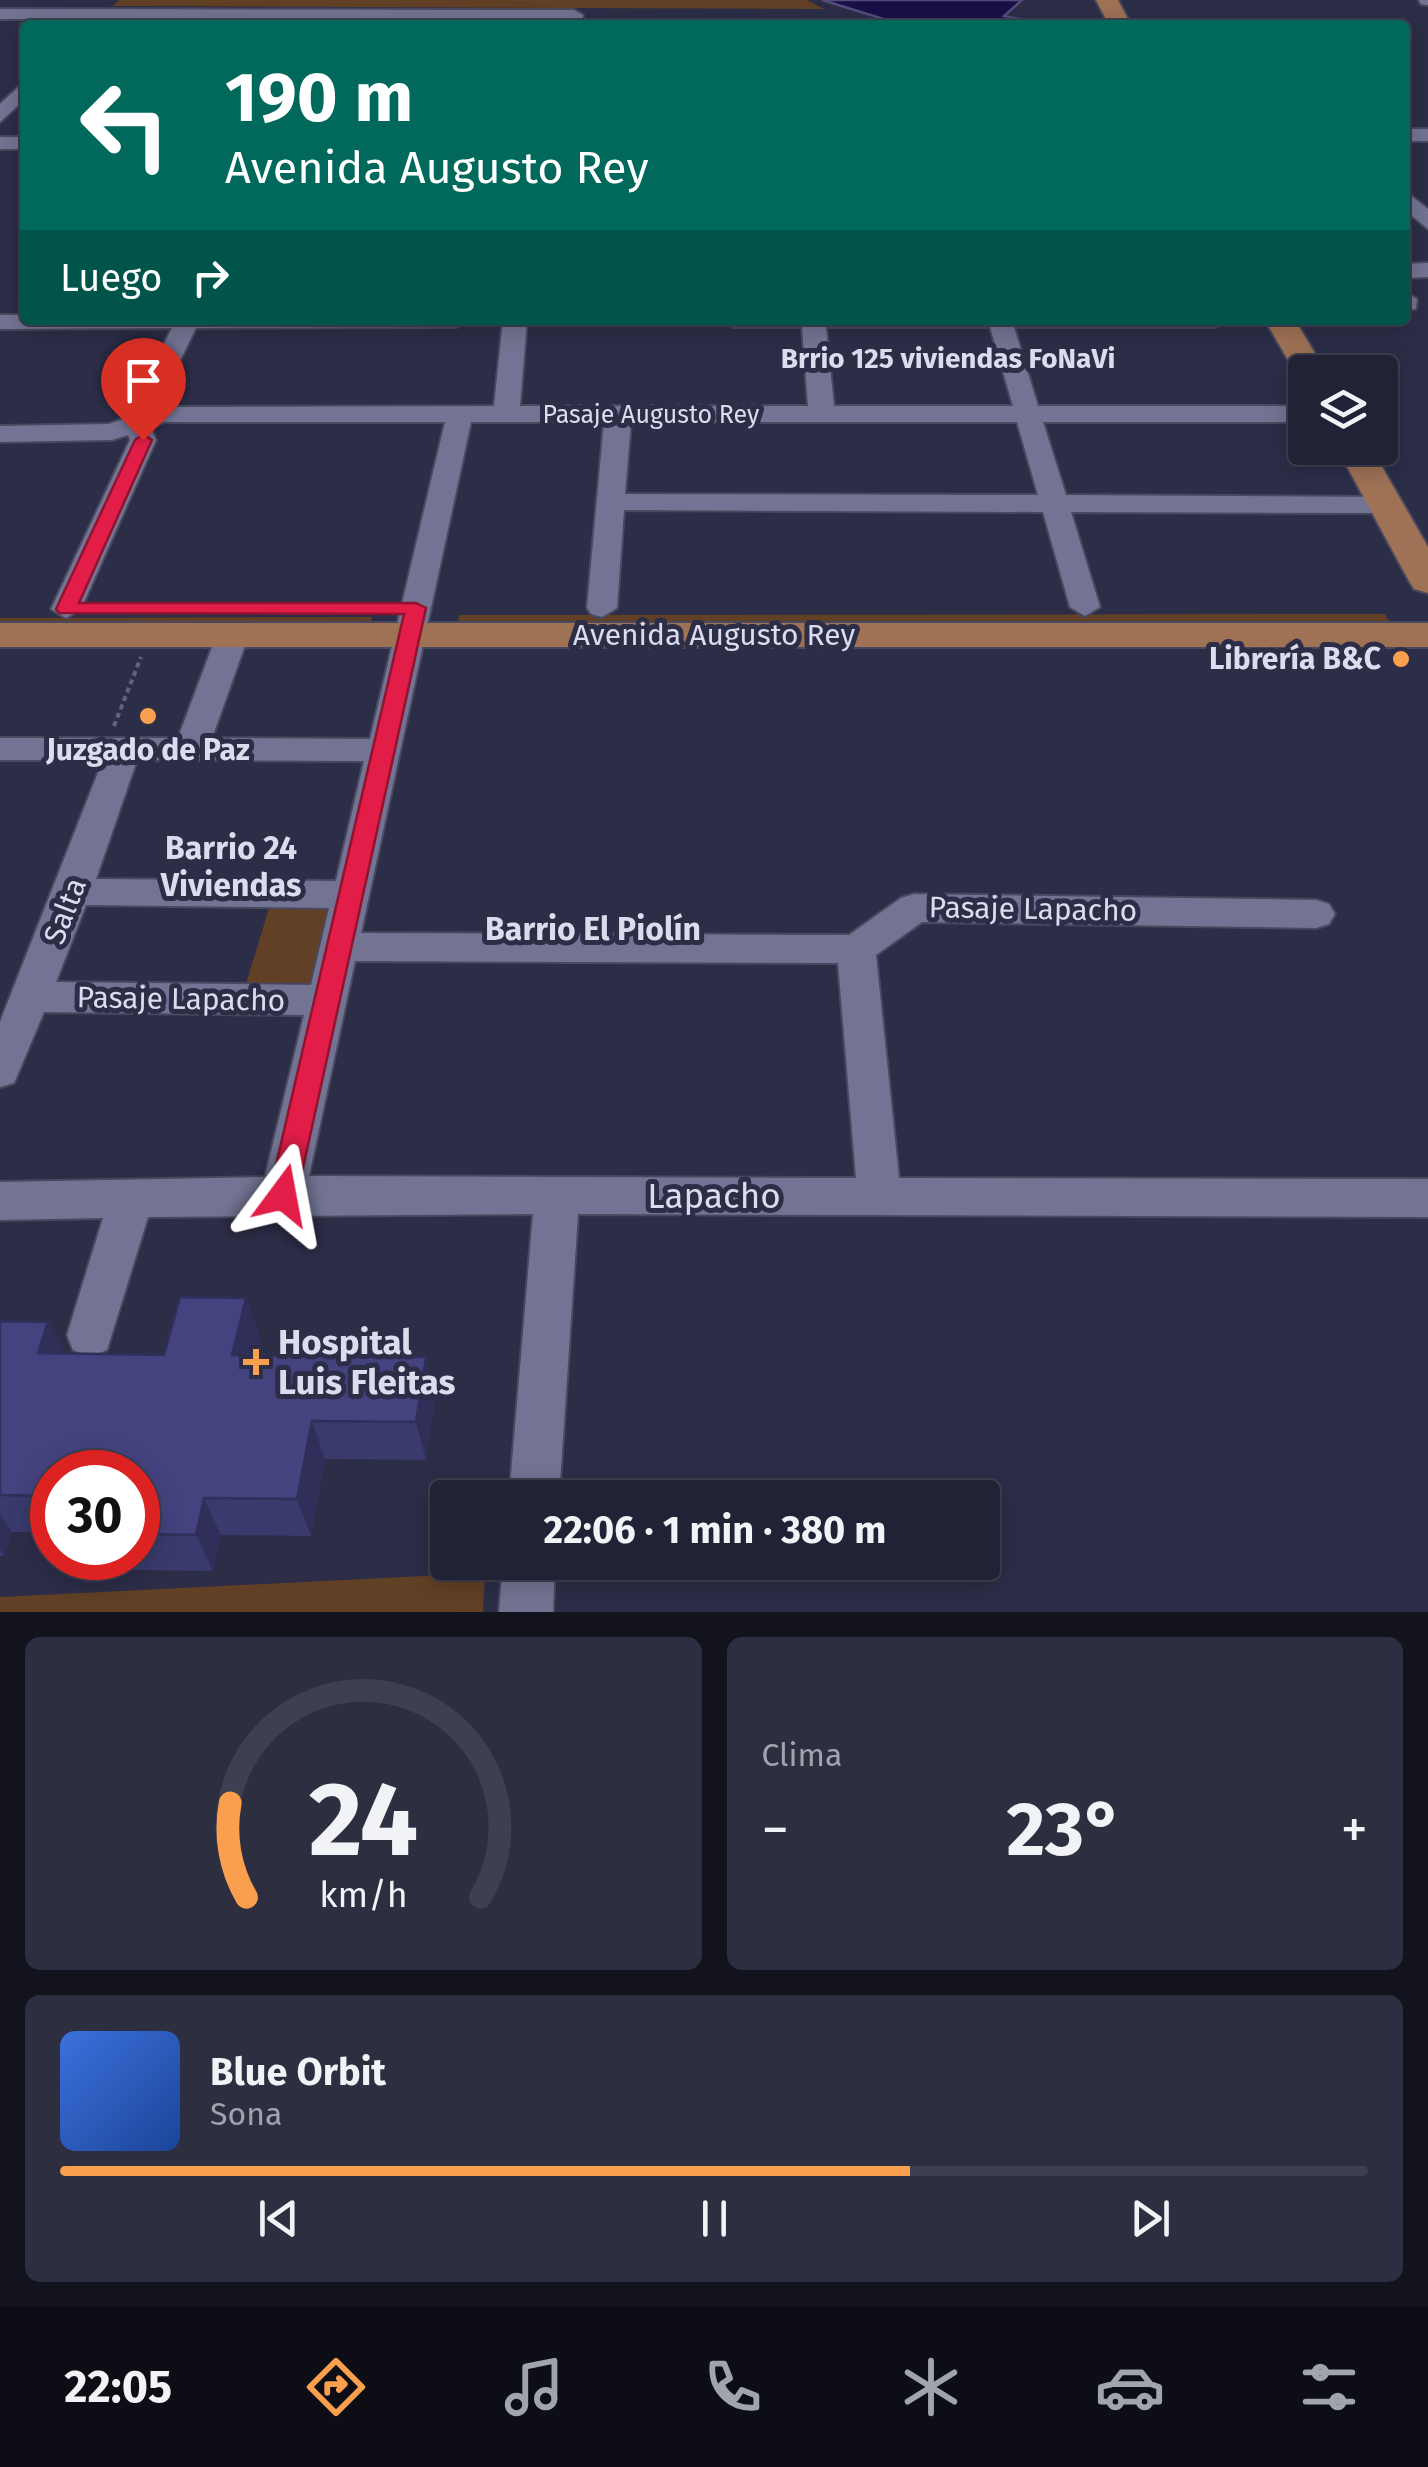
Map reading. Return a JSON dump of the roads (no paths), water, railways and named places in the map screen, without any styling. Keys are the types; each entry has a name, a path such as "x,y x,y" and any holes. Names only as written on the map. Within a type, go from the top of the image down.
{"main road":[{"path":"1283,325 1300,355"},
{"path":"1364,465 1387,505 1426,611"},
{"name":"Avenida Augusto Rey","path":"0,635 232,634 602,608 1426,611"},
{"name":"Avenida Augusto Rey","path":"0,609 412,622 1426,611"}],"street":[{"path":"0,14 574,20"},
{"path":"0,116 20,93"},
{"path":"1414,200 1428,222"},
{"path":"66,609 143,440 136,424 186,325"},
{"path":"506,414 515,325"},
{"path":"813,325 822,416"},
{"path":"1001,325 1085,608"},
{"name":"Pasaje Augusto Rey","path":"0,434 112,432 161,414 1288,414"},
{"path":"283,1195 460,414"},
{"path":"602,608 614,502 618,415"},
{"path":"614,502 1387,505"},
{"path":"191,750 232,634"},
{"path":"0,749 385,750"},
{"name":"Salta","path":"0,1071 73,892 124,749"},
{"path":"73,892 354,895"},
{"name":"Pasaje Lapacho","path":"856,949 914,908 1316,914"},
{"path":"342,947 856,949 879,1196"},
{"name":"Pasaje Lapacho","path":"31,998 330,1000"},
{"name":"Lapacho","path":"0,1201 283,1195 1428,1198"},
{"path":"535,1480 556,1195"},
{"path":"90,1336 131,1199"},
{"path":"526,1612 528,1580"}],"place":[{"name":"Librería B&C","path":"1401,659"},
{"name":"Juzgado de Paz","path":"148,716"},
{"name":"Hospital Luis Fleitas","path":"256,1362"}],"district":[{"name":"Brrio 125 viviendas FoNaVi","path":"948,358"},
{"name":"Barrio 24 Viviendas","path":"231,866"},
{"name":"Barrio El Piolín","path":"593,929"}]}
